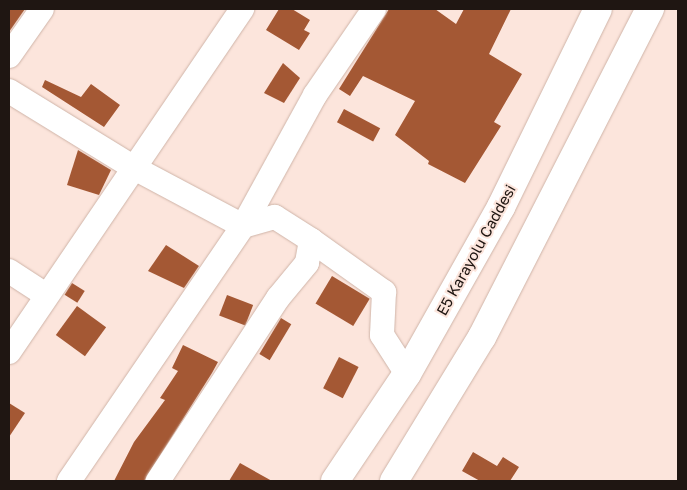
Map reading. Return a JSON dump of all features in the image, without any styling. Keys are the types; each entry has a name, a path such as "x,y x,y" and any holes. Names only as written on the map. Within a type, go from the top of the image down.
{"highway":[{"name":"E5 Karayolu Caddesi","path":"336,481 406,374 501,207 598,9"},
{"path":"394,481 482,337 650,9"}],"street":[{"path":"9,56 42,9"},
{"path":"9,352 46,295 136,169 242,9"},
{"path":"69,481 243,226 315,95 374,9"},
{"path":"9,91 136,169 243,226 275,218 311,240 384,292 382,335 406,374"},
{"path":"158,481 278,298 307,263 311,240"},
{"path":"9,271 46,295"}],"building":[{"path":"9,9 25,9 9,32"},
{"path":"279,9 292,9 310,20 304,30 310,33 299,50 266,30"},
{"path":"389,9 435,9 456,24 464,9 511,9 489,54 522,74 494,122 501,126 465,183 428,164 429,161 395,135 415,101 363,76 350,96 339,89"},
{"path":"283,63 300,78 284,103 264,93"},
{"path":"45,80 81,97 91,84 120,105 104,127 42,87"},
{"path":"344,109 380,128 373,141 337,122"},
{"path":"78,150 111,170 99,195 67,185"},
{"path":"166,245 199,266 184,288 148,271"},
{"path":"332,276 370,299 353,326 316,303"},
{"path":"72,283 85,291 77,303 65,295"},
{"path":"227,295 253,305 245,326 219,316"},
{"path":"77,306 106,327 85,356 56,335"},
{"path":"281,318 291,324 270,360 259,354"},
{"path":"183,345 218,362 144,481 114,481 134,442 165,400 160,398 178,371 172,368"},
{"path":"339,357 359,367 343,398 323,388"},
{"path":"9,403 25,413 9,437"},
{"path":"473,452 497,466 503,457 519,467 510,481 480,481 462,471"},
{"path":"240,463 272,481 229,481"}]}
